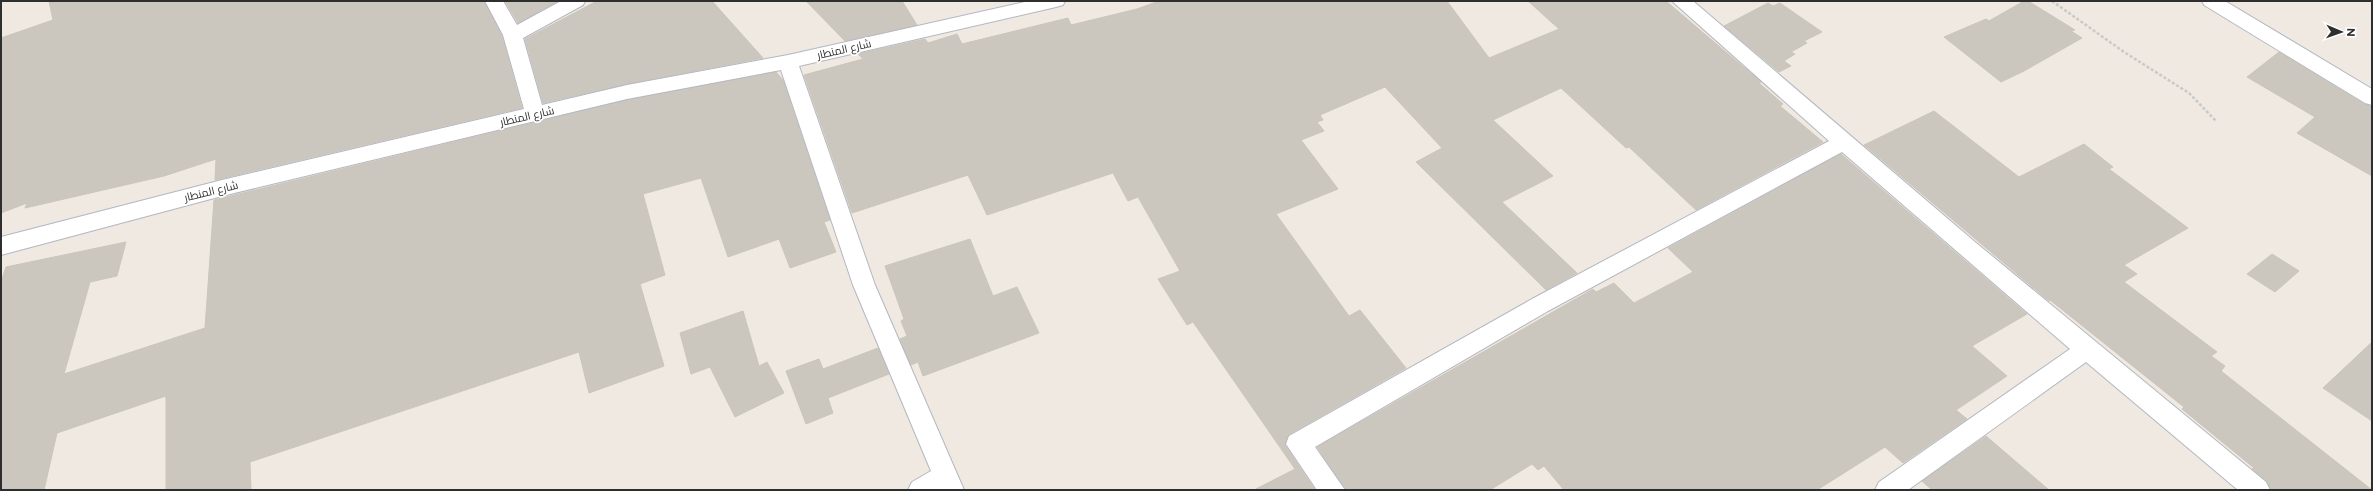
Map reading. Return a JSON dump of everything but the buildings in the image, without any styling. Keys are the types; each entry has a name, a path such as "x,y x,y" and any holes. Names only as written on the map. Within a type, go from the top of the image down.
{"street":[{"path":"494,1 513,36 535,114"},
{"path":"513,36 576,1"},
{"name":"شارع المنطار","path":"1,246 222,188 627,92 788,62 1056,1"},
{"path":"1681,1 1842,143 2086,350 2257,490"},
{"path":"2211,1 2372,98"},
{"path":"788,62 864,285 948,483 921,490"},
{"path":"1332,490 1298,444 1540,305 1842,143"},
{"path":"1888,490 2086,350"}],"path":[{"path":"2052,1 2124,52 2189,93 2216,121"}]}
